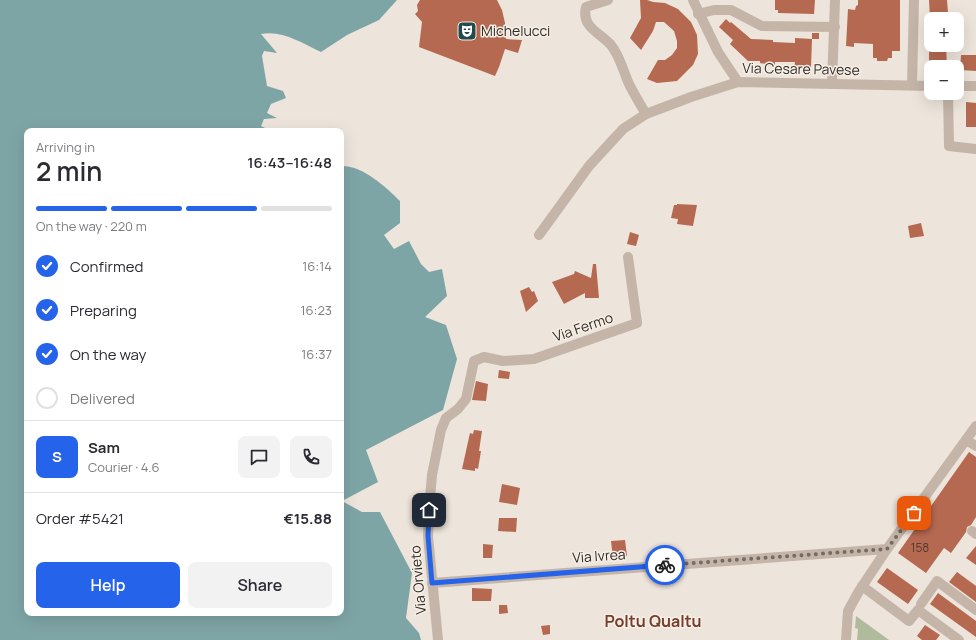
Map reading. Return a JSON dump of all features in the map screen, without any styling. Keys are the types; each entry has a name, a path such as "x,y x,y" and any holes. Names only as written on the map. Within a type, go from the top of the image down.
{"street":[{"path":"608,0 586,7 584,14 587,24 611,45 616,52 629,84 646,114"},
{"path":"693,0 698,14 718,52 738,82"},
{"path":"832,84 835,0"},
{"path":"912,85 914,0"},
{"path":"698,14 714,10 731,10 762,26 835,27"},
{"name":"Via Cesare Pavese","path":"540,235 589,166 623,128 646,114 691,97 738,82 924,86"},
{"path":"964,86 976,86"},
{"path":"948,100 949,146 976,149"},
{"name":"Via Fermo","path":"474,361 484,357 503,361 534,359 637,323 628,257"},
{"name":"Via Orvieto","path":"438,640 428,536 429,510 434,468 441,430 446,418 466,399 474,361"},
{"path":"846,640 848,611 862,586 976,426"},
{"path":"966,440 976,446"},
{"name":"Via Ivrea","path":"432,583 887,549"},
{"path":"921,604 937,581 976,610"},
{"path":"862,586 909,621 918,610 959,640"}],"green space":[{"path":"856,616 889,640 857,640 858,629 855,628"}],"water":[{"path":"0,0 397,0 379,20 347,35 321,52 292,38 277,34 261,34 277,53 264,51 262,56 267,86 283,91 286,98 271,104 267,113 277,118 264,119 261,126 265,128 24,128 24,616 344,616 344,502 362,512 380,512 412,573 406,618 419,633 421,640 0,640"},
{"path":"344,166 357,169 365,173 388,189 400,201 400,223 384,235 394,249 409,241 421,264 429,272 442,269 447,296 425,317 446,325 457,359 443,410 366,450 378,482 344,500"}],"building":[{"path":"420,0 497,0 502,10 505,23 506,39 522,40 518,53 505,49 495,76 419,47 422,22 415,14 418,11 417,5"},
{"path":"640,0 665,3 678,9 691,22 697,35 698,54 693,65 677,81 657,83 647,79 658,60 665,60 672,55 677,48 677,41 674,31 664,22 656,22 653,31 641,50 630,38 641,18"},
{"path":"775,0 815,0 814,14 778,13 778,10 775,10"},
{"path":"858,0 900,0 900,51 892,51 892,58 888,58 887,61 877,61 877,58 873,58 873,44 854,43 854,47 846,46 848,9 855,10 856,6 858,5"},
{"path":"929,0 947,0 948,12 930,12"},
{"path":"726,19 751,39 795,43 795,38 812,39 811,67 794,67 795,62 775,62 775,66 760,63 760,61 748,61 730,44 733,40 719,27"},
{"path":"812,33 819,33 819,39 812,39"},
{"path":"929,52 946,52 947,60 929,60"},
{"path":"961,55 976,55 976,71 964,70 964,60 961,60"},
{"path":"966,102 976,103 976,127 966,127"},
{"path":"674,205 697,205 693,226 677,224 678,219 671,218"},
{"path":"921,223 924,236 910,238 908,226"},
{"path":"630,232 639,235 636,246 627,244"},
{"path":"593,264 596,264 599,298 585,298 585,293 564,304 552,282 574,274 575,271 591,278"},
{"path":"529,287 532,292 534,291 538,301 526,312 520,291"},
{"path":"499,370 510,372 509,379 498,378"},
{"path":"476,381 488,384 486,401 472,400"},
{"path":"474,430 482,431 478,469 475,468 475,471 462,469 470,433 473,434"},
{"path":"969,452 976,457 976,517 971,525 967,527 966,532 951,553 944,548 926,573 898,553"},
{"path":"502,484 520,488 517,505 499,502"},
{"path":"499,518 517,518 516,532 498,531"},
{"path":"625,540 627,556 613,558 611,541"},
{"path":"483,544 493,545 492,558 483,558"},
{"path":"976,546 976,565 966,558"},
{"path":"887,568 918,590 908,604 877,582"},
{"path":"957,572 976,586 976,602 949,582"},
{"path":"472,588 492,589 491,601 472,601"},
{"path":"938,593 976,621 976,637 930,604"},
{"path":"499,605 507,605 508,613 499,614"},
{"path":"550,625 550,634 543,635 541,626"},
{"path":"925,625 940,635 936,640 922,640 917,636"}],"way so far":[{"path":"665,565 887,549 914,513"}],"place":[{"name":"Michelucci","path":"467,31"}],"district":[{"name":"Poltu Qualtu","path":"653,621"}],"route":[{"path":"429,510 428,536 432,583 665,565"}]}
